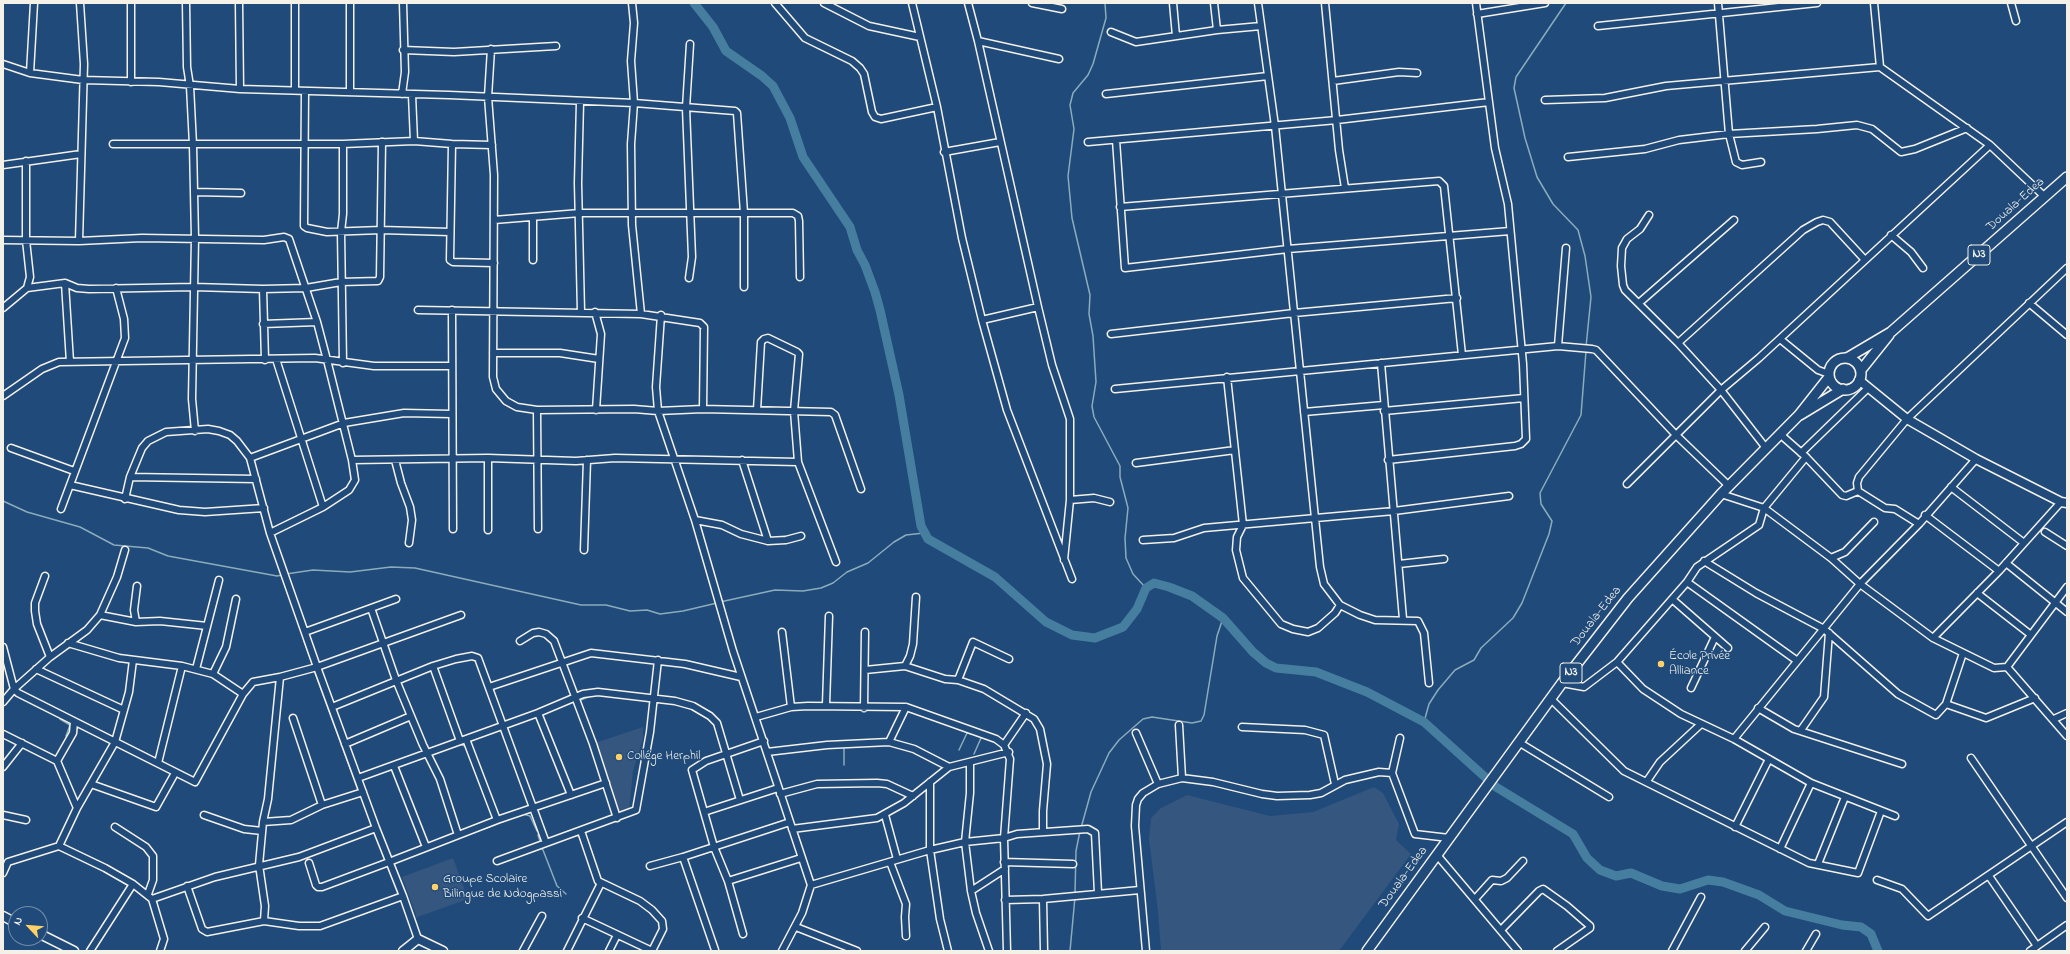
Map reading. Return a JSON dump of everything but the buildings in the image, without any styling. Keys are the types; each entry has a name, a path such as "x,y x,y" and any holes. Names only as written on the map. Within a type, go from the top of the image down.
{"highway":[{"name":"Douala-Edea","path":"1860,370 1891,332 2067,177"},
{"name":"Douala-Edea","path":"1847,358 1891,332"},
{"name":"N3","path":"1829,376 1830,367 1834,361 1841,358 1847,358"},
{"path":"1847,358 1858,364 1860,370 1859,380"},
{"name":"Douala-Edea","path":"1368,951 1562,683 1628,598 1728,486 1799,415 1829,376"},
{"path":"1829,376 1834,385 1843,389"},
{"name":"N3","path":"1843,389 1852,388 1859,380"},
{"name":"Douala-Edea","path":"1799,415 1843,389"}],"main road":[{"path":"1859,380 1907,419 1976,459 2064,502"},
{"path":"48,939 62,948 74,951"},
{"path":"403,951 418,939 443,951"}],"street":[{"path":"30,73 34,3"},
{"path":"79,241 84,64 80,3"},
{"path":"131,3 131,82"},
{"path":"186,3 187,67 190,86 193,145 195,238 192,399 195,431"},
{"path":"239,3 240,89"},
{"path":"294,3 295,90"},
{"path":"350,3 350,91"},
{"path":"402,94 405,72 403,50 403,3"},
{"path":"632,3 634,23 631,61 634,103 631,144 633,214 636,271 641,314"},
{"path":"775,3 805,38 852,61 860,68 864,74 871,107 875,118 881,119 937,107"},
{"path":"824,3 850,18 869,26 920,37"},
{"path":"912,3 937,107 944,152 962,238 982,320 1007,410 1072,579"},
{"path":"968,3 1052,365 1070,419 1070,500 1064,561"},
{"path":"1032,3 1062,10"},
{"path":"1173,3 1176,36"},
{"path":"1214,3 1217,30"},
{"path":"1258,3 1275,126 1320,567 1324,584 1340,605 1375,620 1413,620 1421,625 1425,640 1429,683"},
{"path":"1325,3 1345,188"},
{"path":"1388,460 1473,452 1521,444 1526,439 1527,432 1521,349 1508,204 1495,148 1476,3"},
{"path":"1477,14 1545,3"},
{"path":"1718,3 1726,82 1729,134 1736,162 1742,165 1761,162"},
{"path":"1598,26 1680,17 1720,15 1817,3"},
{"path":"1874,3 1880,67"},
{"path":"2011,3 2016,21"},
{"path":"1111,32 1136,42 1217,30 1261,26"},
{"path":"978,41 1059,59"},
{"path":"689,278 692,256 689,213 686,108 690,44"},
{"path":"403,50 454,52 556,46"},
{"path":"491,49 488,97 492,144 494,220 493,353 496,389 506,401 517,407 537,410 658,411 703,409 825,411 835,415 861,488"},
{"path":"3,64 30,73 83,80 160,82 190,86 240,89 350,91 412,95 634,103 686,108 732,110 737,113 744,213 744,287"},
{"path":"1545,100 1605,98 1640,89 1666,86 1726,82 1880,67 1990,145 2045,197"},
{"path":"1333,81 1399,72 1417,73"},
{"path":"1106,94 1268,76"},
{"path":"305,91 304,226 327,232 381,230 450,232"},
{"path":"412,95 414,141"},
{"path":"580,102 581,312"},
{"path":"1088,142 1337,120 1489,102"},
{"path":"1568,157 1645,149 1679,140 1729,134 1857,125 1872,129 1901,152 1915,149 1967,128"},
{"path":"1116,140 1125,268 1288,249 1510,231"},
{"path":"113,144 342,144 414,141 452,144 492,144"},
{"path":"3,308 27,288 65,284 77,288 194,287 263,290 306,288 341,282 379,279 382,142"},
{"path":"944,152 1000,142"},
{"path":"342,144 343,214 341,232 341,282 343,363"},
{"path":"452,144 450,232 451,261 494,263"},
{"path":"1627,484 1721,390 1780,339 1990,145"},
{"path":"3,165 81,154"},
{"path":"26,161 26,240 30,276 27,288"},
{"path":"1120,207 1439,181 1444,186 1462,355"},
{"path":"194,192 241,193"},
{"path":"494,220 580,213 793,213 798,216 800,240 800,277"},
{"path":"1649,215 1640,229 1627,239 1622,248 1622,285 1721,390 1766,448"},
{"path":"533,217 533,260"},
{"path":"1639,302 1734,220"},
{"path":"1678,343 1803,230 1817,222 1822,220 1830,222 1865,260"},
{"path":"1891,235 1911,252 1923,268"},
{"path":"3,240 79,241 142,238 264,240 287,237 317,322 344,423 352,460 354,484 349,490 323,507 270,533"},
{"path":"1558,346 1566,248"},
{"path":"1858,491 1857,483 1859,477 1907,419 2067,268"},
{"path":"65,284 70,362"},
{"path":"61,509 125,338 124,320 116,288"},
{"path":"263,290 265,360"},
{"path":"1111,334 1457,298"},
{"path":"2029,303 2067,335"},
{"path":"982,320 1038,307"},
{"path":"418,310 641,314 661,315 703,324 703,409"},
{"path":"452,310 451,459 453,529"},
{"path":"595,312 601,334 596,410"},
{"path":"661,315 656,387 658,411 695,520 741,677 756,717 811,885 796,927 782,951"},
{"path":"263,324 317,322"},
{"path":"757,410 761,342 768,338 799,354 794,411 798,462 836,562"},
{"path":"1780,339 1818,370 1829,376"},
{"path":"1115,389 1521,349 1558,346 1592,349 1596,350 1676,435 1728,486"},
{"path":"493,353 553,353 599,360"},
{"path":"3,396 52,364 70,362 276,359 327,360 374,366 451,366"},
{"path":"276,359 323,507"},
{"path":"1381,363 1388,460 1399,564 1403,620"},
{"path":"1227,377 1243,525 1237,537 1236,550 1243,578 1281,624 1293,629 1308,632 1318,628 1335,613 1340,605"},
{"path":"1562,683 1584,687 1617,662 1687,582 1697,567 1759,525 1764,508 1803,455 1868,388"},
{"path":"1304,412 1524,398"},
{"path":"537,410 538,529"},
{"path":"250,458 302,437 344,423 404,413 451,414"},
{"path":"125,499 130,477 142,448 148,441 166,432 208,429 230,435 237,441 250,458 270,533 304,632 418,939"},
{"path":"1780,435 1803,455 1842,494 1846,496 1858,491"},
{"path":"11,448 74,471"},
{"path":"1136,463 1235,450"},
{"path":"352,460 488,458 538,459 560,462 614,458 798,462"},
{"path":"488,458 488,530"},
{"path":"1734,739 1796,660 1826,631 1860,584 1919,524 1925,515 1976,459"},
{"path":"395,460 412,520 409,543"},
{"path":"584,550 588,460"},
{"path":"742,460 768,541"},
{"path":"130,477 256,479"},
{"path":"70,485 125,499 179,510 205,512 264,508"},
{"path":"1951,487 2024,543"},
{"path":"1858,491 1885,508 1895,509 1919,524"},
{"path":"1721,494 1764,508 1831,558 1860,584 1932,638 1994,668 2007,666 2067,586"},
{"path":"1143,540 1174,538 1204,528 1394,511 1509,496"},
{"path":"1070,500 1094,498 1110,502"},
{"path":"1932,638 1999,571 2064,502"},
{"path":"1925,515 1999,571"},
{"path":"695,520 722,525 741,534 768,541 777,541 801,536"},
{"path":"1831,558 1845,552 1874,522"},
{"path":"2045,532 2067,546"},
{"path":"3,702 14,688 68,643 87,630 100,615 117,577 125,550"},
{"path":"1399,564 1444,559"},
{"path":"1704,561 1756,593 1826,631 1898,694 1936,715 1946,704 1962,653"},
{"path":"2006,563 2067,612"},
{"path":"44,576 35,604 35,611 37,624 50,658"},
{"path":"196,669 219,580"},
{"path":"1687,582 1796,660"},
{"path":"136,622 134,610 137,586"},
{"path":"1977,593 2031,635"},
{"path":"905,666 910,656 913,644 916,597"},
{"path":"304,632 396,599"},
{"path":"1672,599 1728,648"},
{"path":"213,674 226,647 236,600"},
{"path":"371,608 396,680 440,779 458,835"},
{"path":"100,615 136,622 160,621 207,626"},
{"path":"3,647 14,688 22,696 158,763 192,782 198,779 243,694 254,682 317,667 461,615"},
{"path":"826,705 829,616"},
{"path":"1801,730 1824,696 1826,631"},
{"path":"782,632 791,707"},
{"path":"864,708 865,632"},
{"path":"520,640 533,633 546,634 554,641 561,663 593,744 617,818"},
{"path":"1691,688 1715,637"},
{"path":"958,680 973,642 1009,659"},
{"path":"68,643 100,654 196,669 213,674 243,694"},
{"path":"489,687 591,653 685,664 741,677"},
{"path":"332,707 433,666 456,659 478,658 546,843"},
{"path":"59,846 77,808 115,742 129,692 133,660"},
{"path":"497,861 617,818 632,812 637,806 654,698 658,660"},
{"path":"1617,662 1643,689 1656,699 1702,724 1734,739 1811,783 1845,798 1895,816"},
{"path":"158,763 182,666"},
{"path":"433,666 497,820"},
{"path":"865,670 905,666 945,678 958,680 984,689 1034,719 1040,729 1046,764 1043,831"},
{"path":"2007,666 2067,736"},
{"path":"36,669 124,710"},
{"path":"264,920 265,906 259,865 263,822 268,799 280,677"},
{"path":"358,778 428,754 502,725 538,713 583,694 598,692 675,701 693,706 710,716 717,723 740,800"},
{"path":"1551,698 1624,770 1802,860 1856,873 1859,872 1881,811"},
{"path":"1946,704 1986,718 2035,698"},
{"path":"756,717 791,707 826,705 864,708 906,707 996,739 1004,744 1009,752 1010,759 1010,783 1004,838 1007,951"},
{"path":"889,742 906,707"},
{"path":"1758,708 1794,729 1801,730 1902,764"},
{"path":"538,713 571,795"},
{"path":"1004,744 1026,713"},
{"path":"2054,719 2067,713"},
{"path":"345,744 412,716"},
{"path":"293,718 322,805"},
{"path":"57,761 73,733 74,722"},
{"path":"1647,781 1660,762 1702,724"},
{"path":"1179,725 1182,778"},
{"path":"73,733 84,727"},
{"path":"1242,727 1305,730 1324,735 1335,784"},
{"path":"1136,733 1158,784"},
{"path":"3,734 57,761 77,808"},
{"path":"1400,738 1392,773 1415,834 1449,838"},
{"path":"743,934 728,881 714,847 692,770 706,761 764,741"},
{"path":"767,752 889,742 914,749 949,767"},
{"path":"1520,743 1609,797"},
{"path":"3,767 22,744"},
{"path":"792,829 824,824 870,820 885,815 913,796 949,767 970,763 1009,752"},
{"path":"1971,758 2067,898"},
{"path":"1735,827 1770,760"},
{"path":"970,763 970,793 965,842 971,891 976,913 989,951"},
{"path":"394,766 426,847"},
{"path":"1146,951 1136,850 1136,805 1138,799 1143,793 1158,784 1182,778 1214,782 1277,796 1310,796 1321,793 1335,784 1345,780 1379,772 1392,773"},
{"path":"91,784 156,807 175,773"},
{"path":"930,782 930,850 940,919 948,951"},
{"path":"309,863 318,887 389,862 497,820 606,783"},
{"path":"1780,849 1811,783"},
{"path":"704,812 740,800 817,784 887,784 913,796"},
{"path":"263,822 291,820 322,805 363,792"},
{"path":"1818,864 1845,798"},
{"path":"3,815 26,820"},
{"path":"204,815 244,829 262,831"},
{"path":"885,815 897,860"},
{"path":"650,866 683,857 790,822"},
{"path":"1876,880 1902,889 1928,916 2067,822"},
{"path":"115,827 146,848 153,856 153,880 150,897 164,939 160,951"},
{"path":"150,897 259,865 299,857 376,828"},
{"path":"811,885 930,850 965,842 1004,838 1017,834 1043,831 1088,829 1094,831 1098,893"},
{"path":"581,831 596,878 601,883 640,901 652,910 662,921 663,929 652,951 582,918"},
{"path":"3,873 6,861 59,846 133,884 150,897"},
{"path":"1437,854 1518,951"},
{"path":"683,857 716,950"},
{"path":"728,881 801,858"},
{"path":"1475,900 1492,880 1501,881 1507,878 1523,861"},
{"path":"890,862 906,904 906,936"},
{"path":"1004,862 1074,864"},
{"path":"971,891 1004,869"},
{"path":"1989,876 2035,949 2067,925"},
{"path":"567,951 582,918 601,883"},
{"path":"90,951 133,884"},
{"path":"187,886 204,931 264,920 299,926 320,926 403,896"},
{"path":"1501,930 1539,891 1543,889 1567,906 1590,926 1590,928 1557,951"},
{"path":"1005,900 1043,899 1140,890"},
{"path":"1672,951 1701,896"},
{"path":"1043,899 1044,951"},
{"path":"523,951 542,916"},
{"path":"796,927 857,951"},
{"path":"1745,951 1765,927"},
{"path":"1806,951 1816,934"},
{"path":"609,951 617,935"}],"shaded area":[{"name":"Collége Herphil","path":"643,727 643,739 633,771 629,811 620,814 595,743"},
{"path":"1374,787 1383,793 1399,824 1396,840 1411,854 1339,951 1161,951 1158,911 1149,839 1151,818 1161,808 1187,795 1270,816 1313,812"},
{"name":"Groupe Scolaire Bilingue de Ndogpassi","path":"453,858 468,899 415,918 416,915 402,877"}],"waterway":[{"path":"694,3 713,27 726,51 762,76 773,86 790,118 803,157 850,227 857,250 865,265 875,292 880,310 899,395 921,526 928,539 995,577 1046,622 1072,635 1095,638 1123,627 1137,609 1146,588 1154,583 1192,596 1223,618 1253,652 1266,663 1276,668 1316,672 1367,692 1424,722 1496,787 1573,834 1587,858 1600,870 1616,876 1631,873 1662,886 1680,889 1708,880 1723,882 1759,895 1785,911 1842,925 1861,927 1871,934 1878,951"},
{"path":"1105,3 1106,18 1093,64 1088,75 1073,93 1070,105 1074,129 1068,176 1072,218 1090,295 1089,314 1093,336 1096,382 1092,406 1094,417 1120,466 1120,477 1128,508 1125,538 1126,558 1133,574 1146,588"},
{"path":"1566,3 1516,77 1514,88 1525,138 1537,177 1553,204 1578,230 1585,256 1591,297 1586,347"},
{"path":"1424,722 1429,704 1438,690 1455,670 1474,660 1481,648 1513,618 1522,603 1549,534 1552,521 1541,504 1540,493 1581,415 1586,351"},
{"path":"3,501 27,512 80,527 114,545 148,548 168,556 277,576 282,575"},
{"path":"720,602 775,590 803,591 821,588 833,583 847,572 868,563 894,542 906,535 924,533"},
{"path":"286,574 313,570 350,572 391,567 415,568 581,605 606,605 630,611 647,610 660,614 683,611 717,603"},
{"path":"1081,828 1091,792 1109,753 1119,740 1143,719 1152,717 1192,723 1201,721 1204,715 1217,636 1223,618"},
{"path":"304,641 313,666"},
{"path":"314,670 358,790"},
{"path":"748,685 751,697"},
{"path":"597,695 651,701"},
{"path":"578,701 591,696"},
{"path":"60,719 70,725 66,736"},
{"path":"959,750 967,733 973,734"},
{"path":"974,754 981,738 980,736"},
{"path":"459,744 465,746"},
{"path":"844,749 844,765"},
{"path":"523,814 530,816 537,831"},
{"path":"484,829 520,815"},
{"path":"1075,893 1076,851 1080,831"},
{"path":"374,832 379,845"},
{"path":"538,835 540,841"},
{"path":"541,848 557,886 566,894"},
{"path":"526,854 537,849"},
{"path":"517,857 524,854"},
{"path":"1070,951 1075,897"}],"place":[{"name":"École Privée Alliance","path":"1661,664"},
{"name":"Collége Herphil","path":"619,757"},
{"name":"Groupe Scolaire Bilingue de Ndogpassi","path":"435,887"}]}
